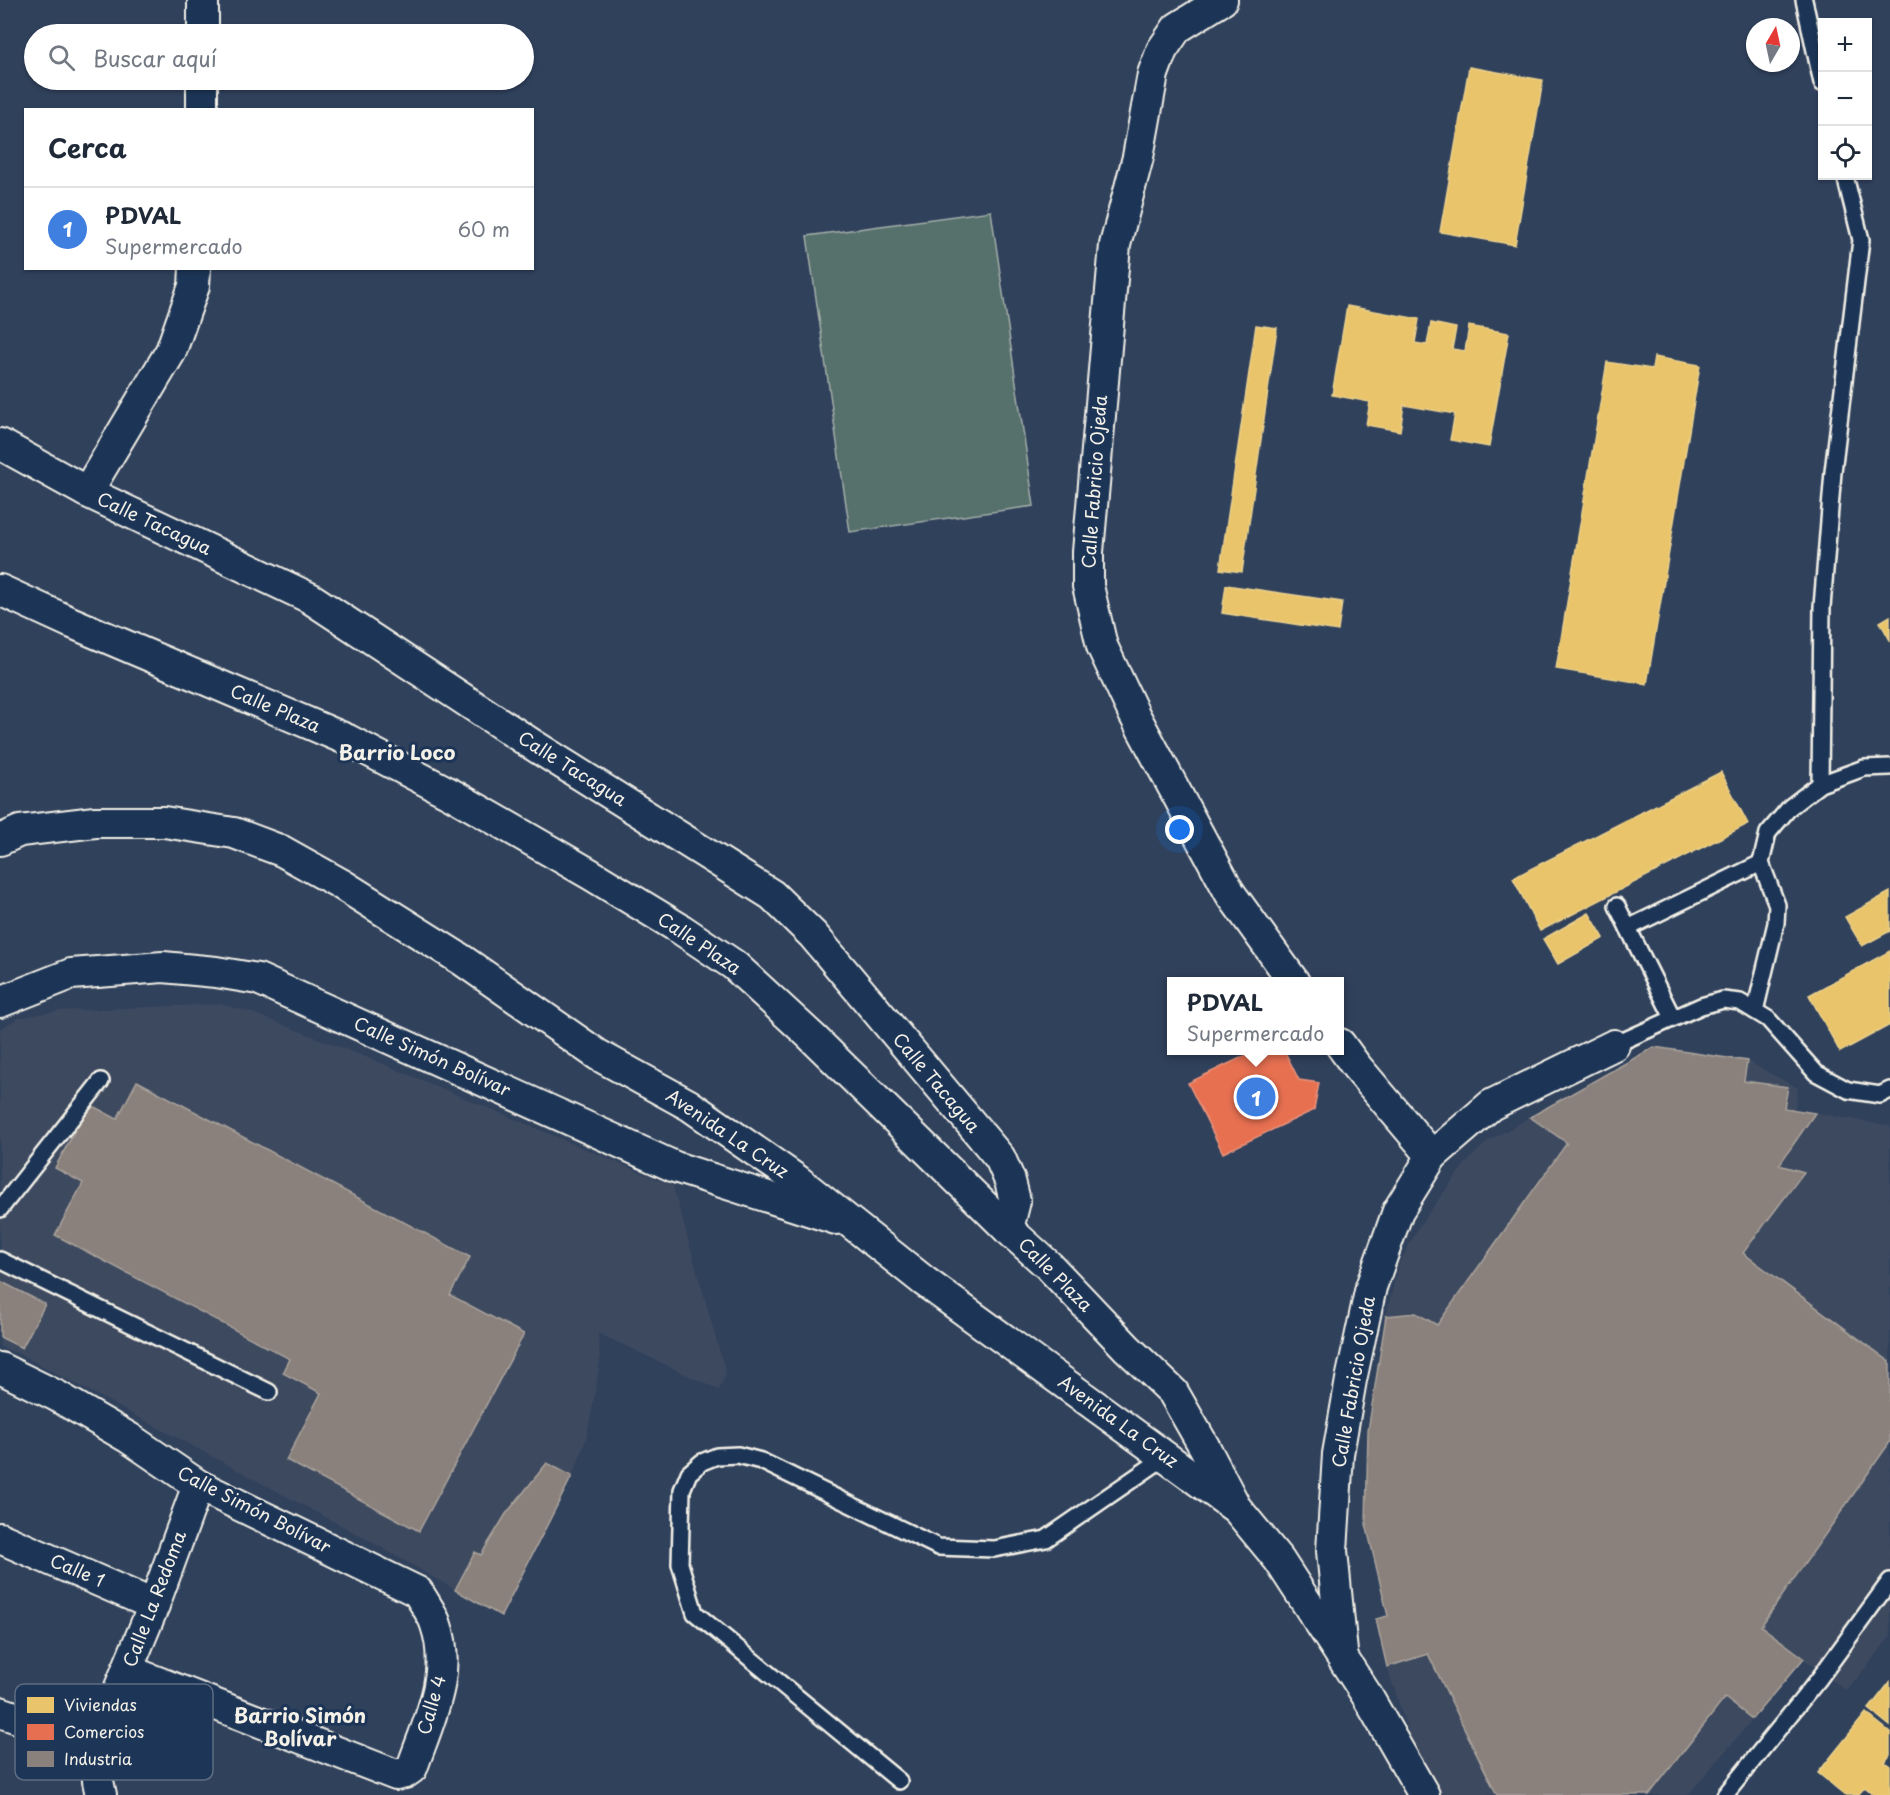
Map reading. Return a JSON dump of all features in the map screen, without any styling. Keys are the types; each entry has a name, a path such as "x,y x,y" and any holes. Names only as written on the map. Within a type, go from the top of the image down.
{"street":[{"path":"203,0 203,24"},
{"name":"Calle Fabricio Ojeda","path":"1222,0 1177,28 1162,50 1153,74 1138,157 1115,245 1088,552 1088,586 1102,646 1134,714 1230,893 1291,977"},
{"path":"202,90 202,108"},
{"path":"87,492 171,351 194,286 195,270"},
{"name":"Calle Tacagua","path":"0,444 87,492 310,598 530,743 772,895 813,935 1000,1158 1010,1181 1015,1201 1008,1229"},
{"name":"Calle Plaza","path":"0,590 348,740 462,801 682,930 743,973 1049,1266 1127,1348 1173,1392 1206,1448 1237,1509"},
{"name":"Avenida La Cruz","path":"0,840 20,831 95,822 164,822 234,833 282,851 341,884 462,960 598,1055 689,1105 797,1180 924,1281 1237,1509 1279,1560 1366,1694 1424,1795"},
{"name":"Calle Simón Bolívar","path":"0,1002 71,974 163,967 258,979 675,1167 853,1224"},
{"name":"Calle Fabricio Ojeda","path":"1342,1658 1332,1551 1338,1454 1371,1287 1398,1211 1432,1156 1491,1106 1614,1045"},
{"path":"1344,1050 1432,1156"},
{"name":"Calle Simón Bolívar","path":"0,1368 57,1396 118,1432 198,1485 418,1592"},
{"name":"Calle La Redoma","path":"121,1684 154,1605 198,1485"},
{"name":"Calle 1","path":"0,1538 154,1605"},
{"name":"Calle 4","path":"213,1703 396,1774 405,1773 411,1768 437,1698 443,1662 436,1624 418,1592"},
{"name":"Calle 4","path":"127,1670 163,1684"},
{"path":"0,1712 15,1717"},
{"path":"98,1780 101,1795"}],"lane":[{"path":"1804,0 1820,72"},
{"path":"1820,784 1823,596 1833,472 1862,240 1846,180"},
{"path":"1755,1011 1776,923 1777,904 1761,863 1768,833 1790,807 1820,784 1864,768 1890,767"},
{"path":"1628,928 1761,863"},
{"path":"1617,906 1673,1018"},
{"path":"1614,1045 1701,1006 1724,1000 1740,1002 1768,1019 1816,1073 1848,1090 1880,1095 1890,1090"},
{"path":"0,1209 101,1082"},
{"path":"0,1260 269,1392"},
{"path":"899,1781 695,1613 680,1564 682,1490 689,1473 702,1462 717,1456 738,1455 761,1461 938,1547 994,1549 1046,1539 1165,1457"},
{"path":"1725,1795 1818,1680 1890,1581"}],"shaded area":[{"path":"221,1004 253,1013 381,1063 673,1186 726,1374 719,1390 598,1333 600,1361 586,1439 577,1465 501,1616 370,1541 20,1354 0,1347 0,1029 18,1018 58,1011"},
{"path":"1654,1047 1747,1061 1798,1088 1795,1109 1890,1126 1890,1637 1847,1691 1804,1659 1688,1795 1440,1795 1414,1749 1387,1667 1376,1619 1388,1616 1366,1524 1368,1431 1386,1316 1398,1266 1419,1226 1464,1165 1488,1141"}],"green space":[{"path":"991,211 1034,506 850,532 807,236"}],"building: Viviendas":[{"path":"1469,67 1543,80 1515,245 1440,232"},
{"path":"1347,306 1419,319 1415,343 1427,345 1431,323 1456,328 1452,349 1465,351 1469,326 1509,333 1489,447 1450,440 1455,414 1404,405 1400,431 1366,425 1370,402 1332,395"},
{"path":"1256,325 1277,328 1242,572 1220,569"},
{"path":"1654,357 1700,365 1647,684 1556,669 1607,362 1652,369"},
{"path":"1226,585 1342,602 1338,631 1222,613"},
{"path":"1890,616 1890,640 1880,622"},
{"path":"1721,772 1748,824 1540,931 1513,878"},
{"path":"1890,892 1890,931 1862,946 1845,917"},
{"path":"1589,913 1604,938 1558,964 1543,939"},
{"path":"1890,951 1890,1025 1840,1052 1809,995"},
{"path":"1890,1682 1890,1726 1869,1709"},
{"path":"1866,1713 1890,1732 1890,1755 1885,1762 1890,1766 1890,1795 1874,1795 1865,1787 1858,1795 1845,1795 1818,1773"}],"building: Comercios":[{"path":"1247,1055 1286,1055 1299,1080 1319,1083 1314,1110 1223,1153 1188,1083"}],"building: Industria":[{"path":"1654,1047 1747,1061 1744,1081 1788,1087 1784,1108 1815,1113 1779,1165 1804,1172 1743,1253 1890,1362 1890,1442 1761,1626 1804,1658 1752,1719 1725,1698 1649,1795 1497,1795 1428,1654 1387,1667 1376,1619 1388,1616 1366,1524 1368,1431 1386,1316 1416,1313 1437,1325 1567,1143 1530,1117"},
{"path":"137,1081 470,1257 450,1295 524,1334 419,1531 286,1460 321,1393 283,1373 290,1359 55,1235 83,1183 55,1168 89,1104 117,1119"},
{"path":"0,1281 45,1304 22,1348 0,1337"},
{"path":"547,1463 572,1476 501,1616 455,1590 475,1552 481,1555 506,1514"}],"place":[{"name":"PDVAL","path":"1256,1097"}],"district":[{"name":"Barrio Loco","path":"397,753"},
{"name":"Barrio Simón Bolívar","path":"300,1728"}]}
